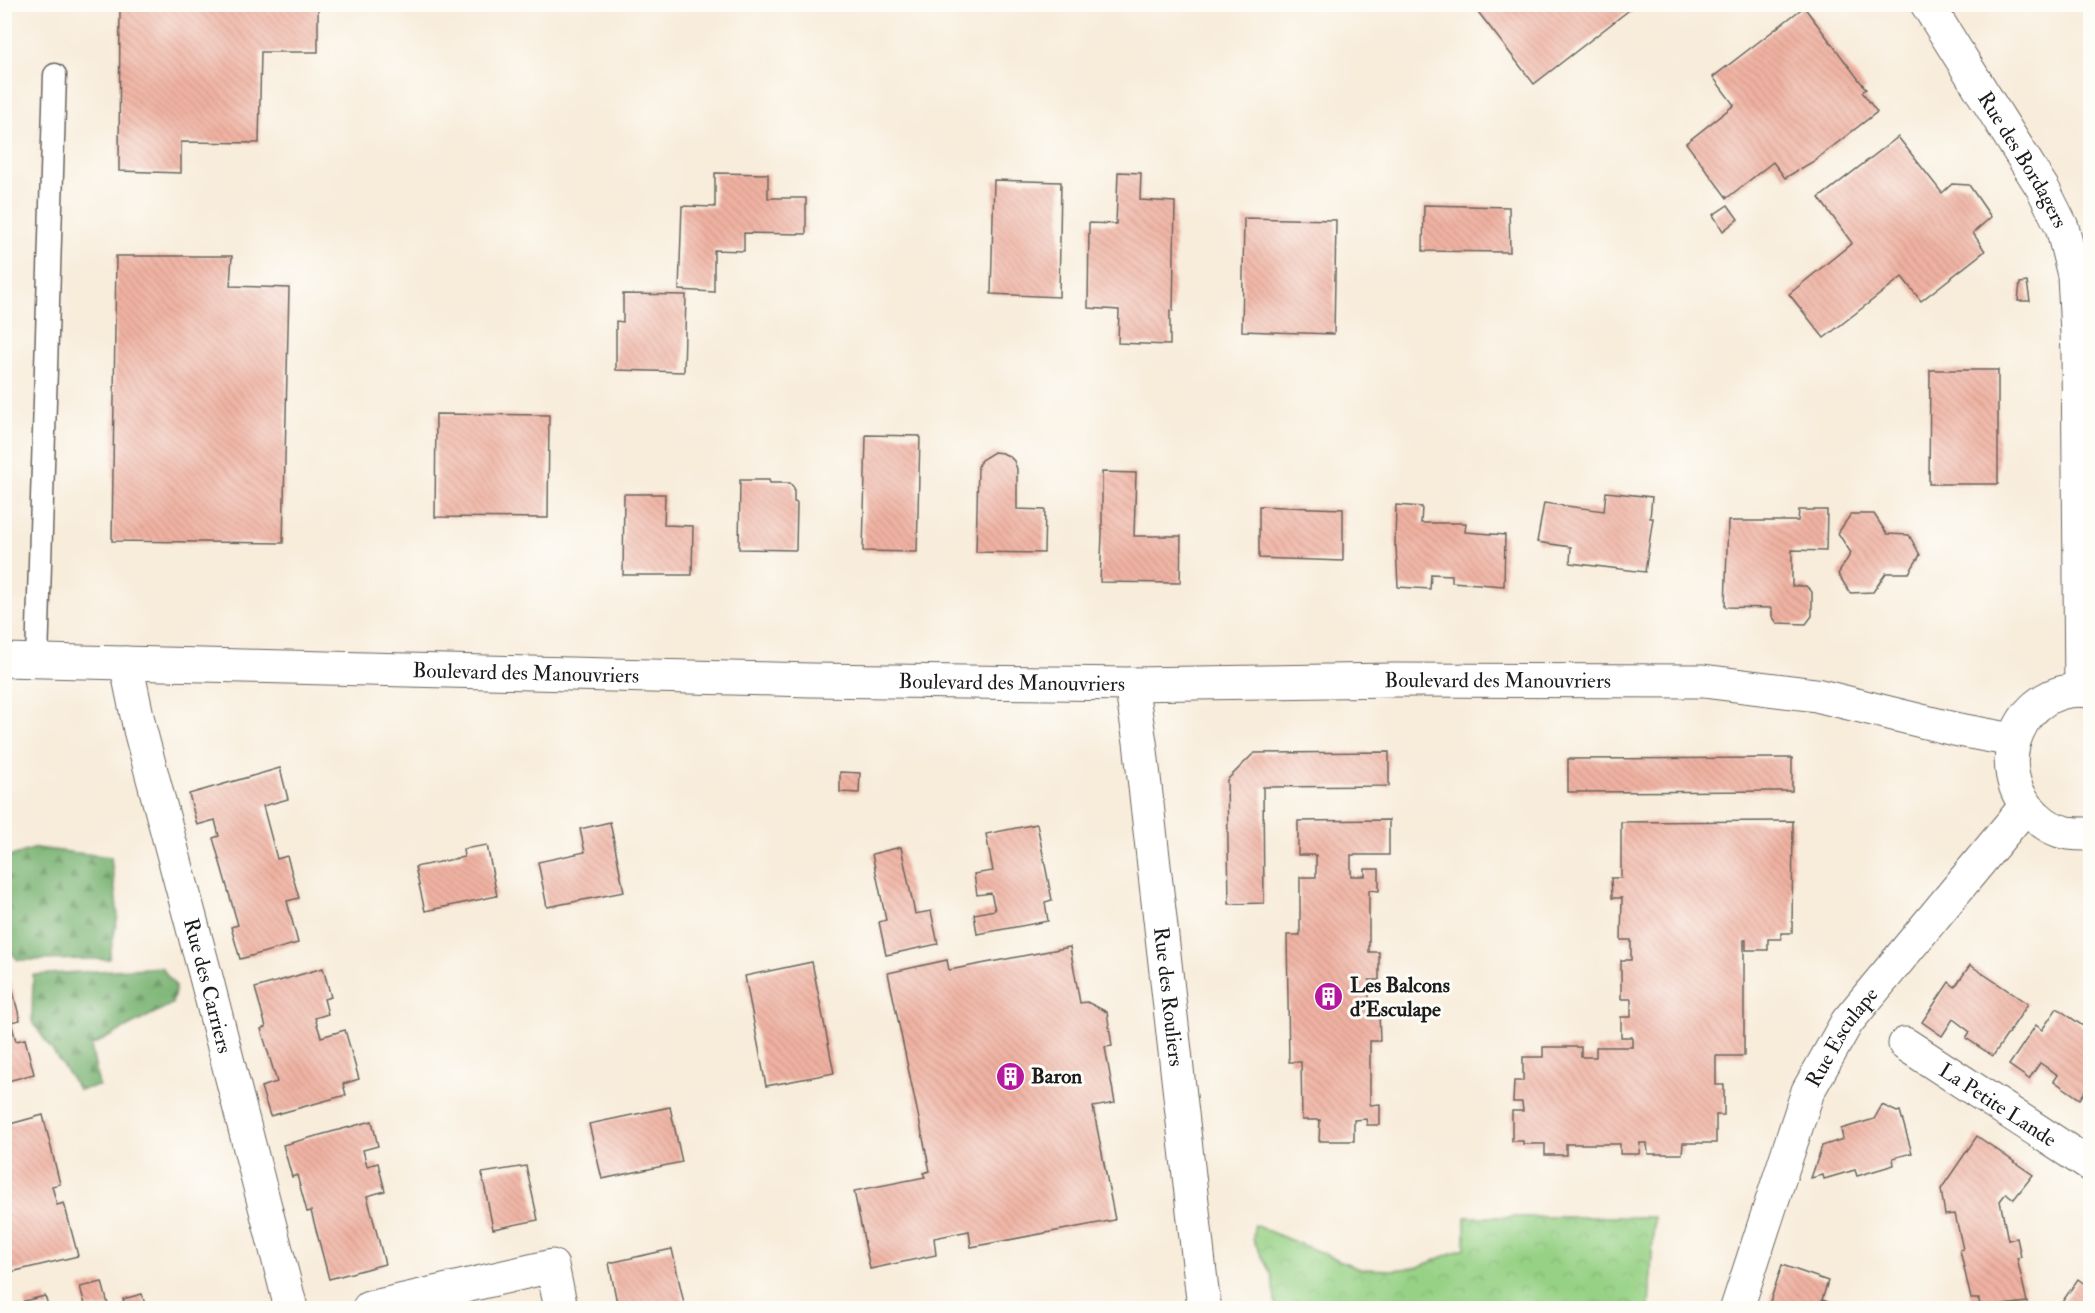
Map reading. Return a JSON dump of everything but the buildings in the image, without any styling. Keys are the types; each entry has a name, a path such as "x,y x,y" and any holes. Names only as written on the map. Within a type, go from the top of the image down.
{"street":[{"name":"Rue des Bordagers","path":"1927,4 2043,189 2062,227 2074,275 2078,340 2086,691"},
{"name":"Boulevard des Manouvriers","path":"4,660 811,680 1131,684 1394,680 1702,681 1816,695 1954,729 2013,740"},
{"name":"Rue des Carriers","path":"126,663 140,730 291,1308"},
{"name":"Rue des Rouliers","path":"1131,684 1140,742 1204,1308"},
{"path":"2086,691 2059,694 2039,704 2023,720 2013,740 2010,764 2014,787 2025,807 2044,824 2066,833 2091,834"},
{"name":"Rue Esculape","path":"1737,1308 1808,1091 1847,1022 2025,807"},
{"name":"La Petite Lande","path":"1905,1044 2091,1165"},
{"path":"369,1308 552,1266 561,1308"}],"lane":[{"path":"37,661 55,75"}],"green space":[{"path":"36,848 111,857 118,916 109,959 18,960 5,946 5,858"},
{"path":"161,967 176,987 172,1004 91,1046 99,1086 79,1090 32,1021 33,975"},
{"path":"1465,1217 1654,1217 1649,1308 1276,1308 1272,1276 1253,1239 1254,1225 1361,1269 1394,1270 1418,1267 1465,1248"}],"place":[{"name":"Les Balcons d'Esculape","path":"1329,997"},
{"name":"Baron","path":"1010,1076"}]}
